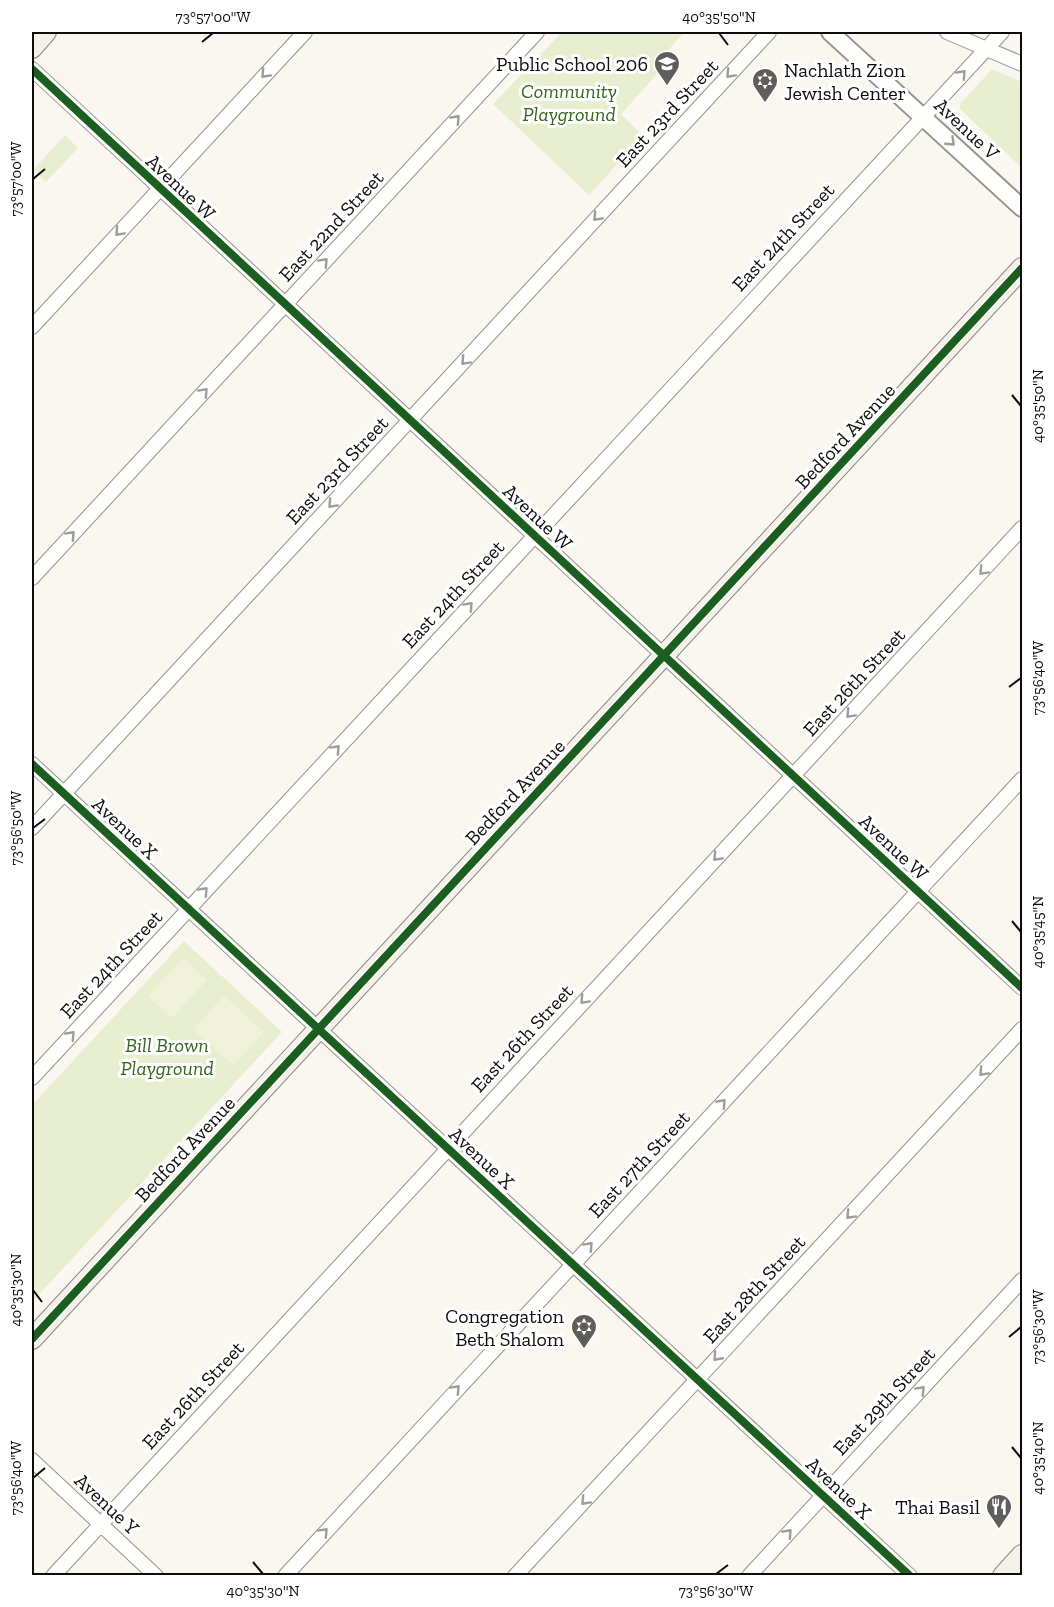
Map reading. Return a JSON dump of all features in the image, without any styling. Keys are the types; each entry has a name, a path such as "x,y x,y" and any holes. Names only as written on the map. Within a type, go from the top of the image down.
{"main road":[{"path":"32,48 46,32"},
{"name":"Bedford Avenue","path":"32,1339 1023,268"},
{"path":"1003,1575 1023,1555"}],"street":[{"path":"32,327 305,32"},
{"name":"East 22nd Street","path":"32,578 537,32"},
{"name":"East 23rd Street","path":"32,828 770,32"},
{"name":"Avenue V","path":"830,32 1023,208"},
{"path":"948,32 1023,64"},
{"name":"East 24th Street","path":"32,1078 1002,32"},
{"name":"Avenue W","path":"32,69 1023,988"},
{"name":"East 26th Street","path":"53,1575 446,1148 1023,528"},
{"name":"Avenue X","path":"32,764 910,1575"},
{"name":"East 27th Street","path":"285,1575 1023,779"},
{"name":"East 28th Street","path":"515,1575 1023,1029"},
{"name":"East 29th Street","path":"749,1575 1023,1280"},
{"name":"Avenue Y","path":"32,1460 156,1575"}],"green space":[{"name":"Community Playground","path":"562,32 685,32 652,67 658,73 621,114 643,136 589,195 493,104"},
{"path":"992,69 1022,82 1022,168 960,109 960,104"},
{"path":"65,135 78,148 46,182 33,170"},
{"name":"Bill Brown Playground","path":"184,941 282,1032 32,1302 32,1105"},
{"path":"183,958 207,980 171,1018 148,996"},
{"path":"224,996 264,1032 233,1065 193,1029"}],"cycle path":[{"path":"32,69 1022,988"},
{"path":"32,1339 1022,268"},
{"path":"32,764 910,1576"}],"place":[{"name":"Public School 206","path":"667,87"},
{"name":"Nachlath Zion Jewish Center","path":"765,104"},
{"name":"Congregation Beth Shalom","path":"584,1350"},
{"name":"Thai Basil","path":"999,1530"}]}
